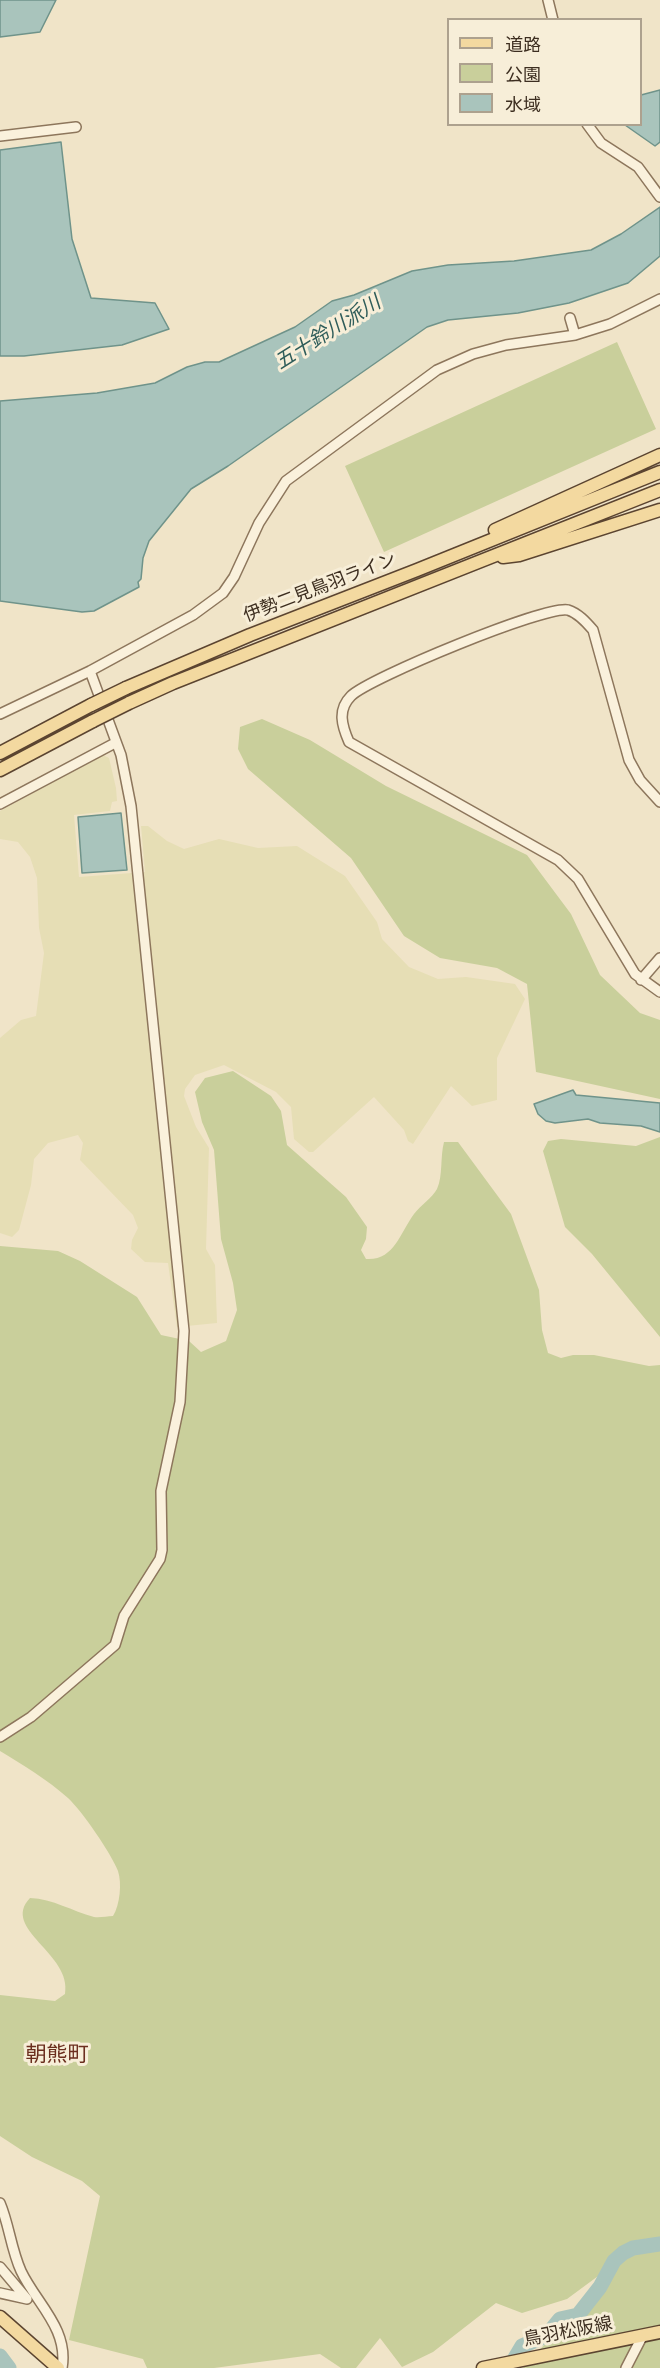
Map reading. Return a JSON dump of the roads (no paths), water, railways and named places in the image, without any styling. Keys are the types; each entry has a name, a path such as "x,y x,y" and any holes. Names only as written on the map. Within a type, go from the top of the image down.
{"main road":[{"path":"417,570 459,547 660,455"},
{"name":"伊勢二見鳥羽ライン","path":"0,753 126,688 250,634 417,570 660,472"},
{"name":"伊勢二見鳥羽ライン","path":"0,770 93,721 173,683 660,490"},
{"path":"479,561 519,555 660,510"},
{"path":"0,2317 60,2368"},
{"name":"鳥羽松阪線","path":"483,2368 660,2332"}],"street":[{"path":"548,0 553,18"},
{"path":"588,126 601,143 638,167 657,193"},
{"path":"0,136 76,127"},
{"path":"0,714 90,671 194,615 223,593 234,577 259,523 286,481 437,370 473,354 506,345 575,335 610,324 660,299"},
{"path":"570,318 575,335"},
{"path":"660,802 640,780 629,760 593,630 584,620 567,610 556,610 531,618 435,654 368,684 351,696 343,708 342,726 349,742 558,860 578,879 641,980 660,992"},
{"path":"0,1737 31,1717 115,1645 124,1616 160,1559 163,1537 162,1482 180,1402 184,1316 131,806 122,755 115,742 90,671"},
{"path":"0,804 115,742"},
{"path":"641,980 660,958"},
{"path":"0,2203 20,2270 52,2320 62,2343 64,2352 60,2368"},
{"path":"0,2267 27,2299"},
{"path":"0,2293 41,2302"},
{"path":"626,2368 644,2335"}],"water":[{"path":"0,0 56,0 40,32 0,37"},
{"path":"660,90 660,142 655,146 626,126 642,126 642,95"},
{"path":"61,142 72,239 91,298 155,303 169,329 122,345 24,356 0,356 0,150"},
{"name":"五十鈴川派川","path":"660,207 660,256 628,283 569,303 518,313 448,320 427,327 228,466 191,489 149,541 143,558 139,587 94,611 82,612 0,601 0,401 97,393 155,383 187,367 205,362 219,362 295,327 332,301 354,295 412,271 448,265 514,261 591,250 621,234"},
{"path":"121,813 127,870 82,873 78,817"},
{"path":"573,1090 576,1095 660,1103 660,1132 641,1126 600,1123 588,1119 555,1123 546,1121 538,1114 534,1104"}],"waterway":[{"path":"509,2368 522,2346 546,2336 560,2319 578,2315 600,2287 614,2261 623,2253 633,2248 660,2244"},
{"path":"0,2356 9,2368"}],"district":[{"name":"朝熊町","path":"57,2055"}]}
